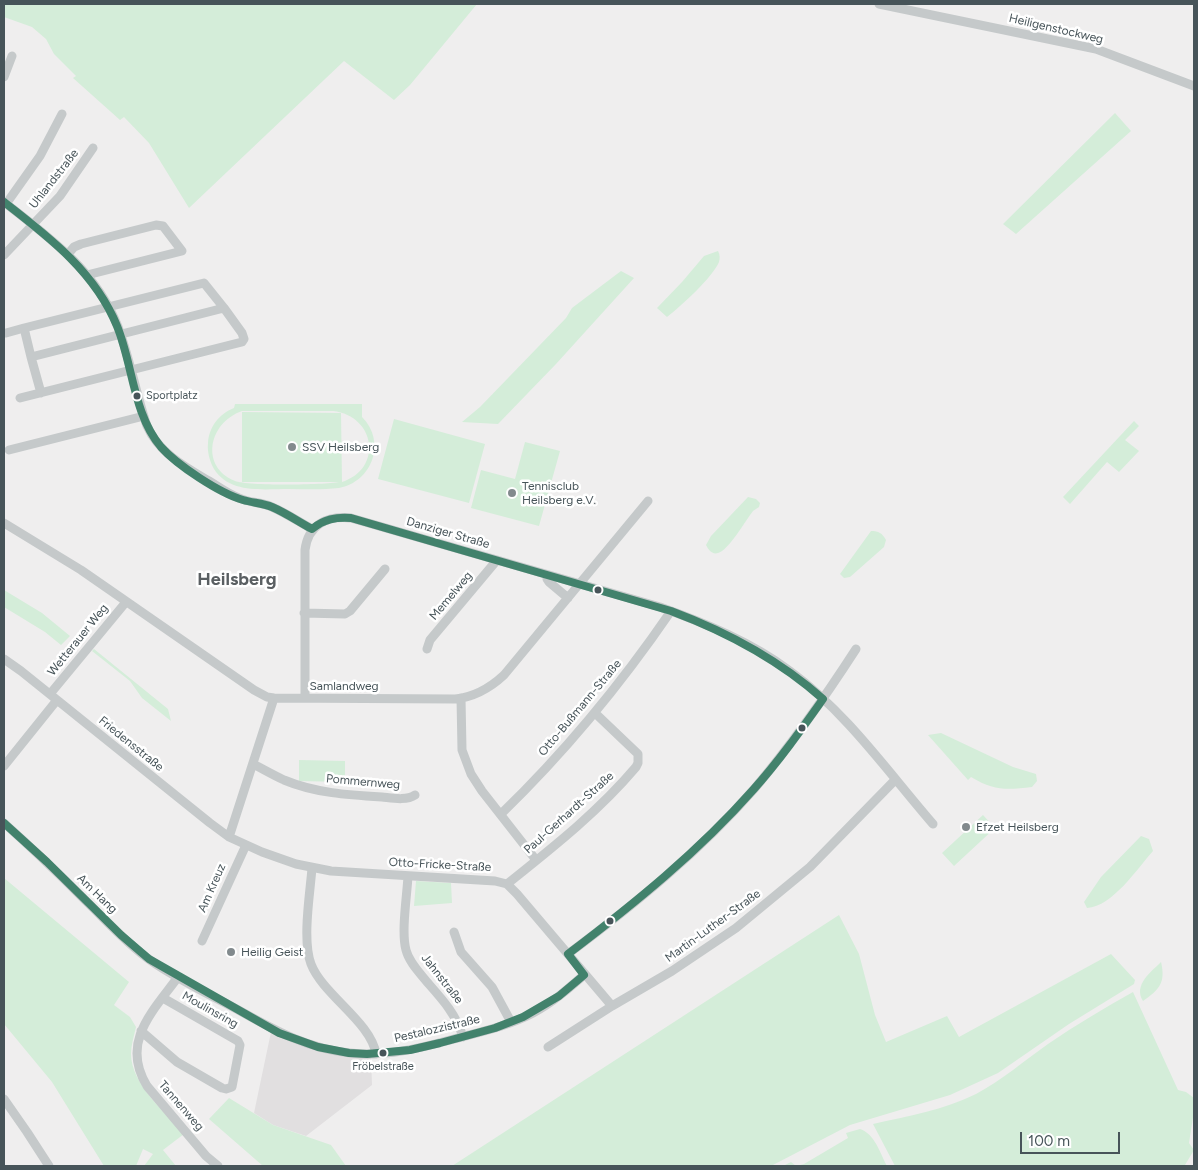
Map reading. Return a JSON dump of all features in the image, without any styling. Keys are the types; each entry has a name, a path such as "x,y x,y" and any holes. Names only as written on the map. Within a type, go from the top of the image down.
{"street":[{"name":"Heiligenstockweg","path":"879,4 1096,49 1194,86"},
{"path":"4,77 12,56"},
{"path":"62,114 40,156 5,203 68,254 87,275 108,307 121,335 150,433 162,448 196,474 240,499 267,504 312,529 305,550 305,698"},
{"name":"Uhlandstraße","path":"4,255 66,188 93,148"},
{"path":"68,254 74,247 81,244 156,225 164,228 182,251 87,275"},
{"path":"6,333 204,283 242,333 244,339 242,342 20,398"},
{"path":"31,357 224,308"},
{"path":"24,328 41,393"},
{"path":"9,450 144,416"},
{"name":"Samlandweg","path":"4,523 81,570 254,690 267,697 461,698 483,691 504,675 648,501"},
{"name":"Danziger Straße","path":"312,529 322,521 332,518 351,518 671,611 720,630 760,651 790,671 823,699 857,735 933,824"},
{"name":"Memelweg","path":"427,650 430,640 497,560"},
{"path":"304,613 345,614 350,611 385,569"},
{"path":"548,575 547,579 549,582 568,598"},
{"name":"Wetterauer Weg","path":"4,766 53,697 126,602"},
{"name":"Otto-Bußmann-Straße","path":"500,814 549,765 595,713 638,658 671,611"},
{"path":"568,954 643,897 721,825 767,774 823,699 856,649"},
{"name":"Friedensstraße","path":"4,659 210,823 246,845"},
{"path":"229,836 274,698"},
{"path":"461,698 461,740 464,755 476,783 536,860"},
{"name":"Paul-Gerhardt-Straße","path":"506,884 602,804 628,777 638,763 638,754 635,750 595,713"},
{"name":"Pommernweg","path":"253,764 284,780 314,790 392,798 410,798 415,795"},
{"name":"Martin-Luther-Straße","path":"548,1047 696,956 756,912 824,854 895,780"},
{"name":"Am Hang","path":"4,823 136,949 178,977"},
{"name":"Otto-Fricke-Straße","path":"246,845 282,860 312,868 356,873 495,881 506,884 518,894 584,975 612,1006"},
{"name":"Am Kreuz","path":"202,942 246,845"},
{"path":"312,868 307,938 311,964 319,979 373,1040 376,1054"},
{"name":"Jahnstraße","path":"408,876 404,936 406,950 413,965 454,1015 463,1037"},
{"path":"454,932 461,952 492,987 511,1022"},
{"name":"Pestalozzistraße","path":"178,977 279,1033 296,1040 331,1050 376,1054 424,1047 511,1022 547,1004 584,975"},
{"name":"Tannenweg","path":"178,977 141,1031 137,1054 139,1065 144,1081 206,1156 218,1166"},
{"name":"Moulinsring","path":"141,1031 182,1065 222,1088 232,1087 239,1048 238,1041 163,998"},
{"path":"5,1103 49,1166"}],"shaded area":[{"path":"271,1032 313,1050 371,1058 372,1085 306,1136 273,1125 254,1113"}],"green space":[{"path":"4,4 477,4 410,85 394,100 344,61 189,208 149,143 124,117 120,120 73,78 76,76 54,54 46,39 32,27 4,17"},
{"path":"1115,113 1131,131 1016,234 1003,224"},
{"path":"718,251 720,259 715,269 688,299 667,317 657,308 704,256"},
{"path":"621,271 634,278 556,364 498,424 462,422 480,407 566,318 572,308"},
{"name":"SSV Heilsberg","path":"235,404 362,404 362,417 370,427 374,438 372,460 360,478 339,488 258,489 229,483 214,469 210,460 208,443 210,432 219,417 234,408","holes":["242,411 333,411 340,413 242,412 242,482 339,482 254,484 235,481 224,474 217,466 213,456 213,445 222,425","341,413 358,422 366,432 369,455 364,466 355,475 342,482"]},
{"path":"394,419 485,444 469,503 378,479"},
{"path":"1134,421 1139,426 1125,440 1139,451 1119,472 1107,462 1070,504 1063,497"},
{"name":"Tennisclub Heilsberg e.V.","path":"525,442 560,451 539,526 471,508 481,470 515,479"},
{"path":"748,497 756,499 760,503 759,507 753,511 727,547 718,553 709,550 706,545 711,536"},
{"path":"871,531 878,532 883,536 886,540 884,547 850,577 844,578 840,574"},
{"path":"4,590 42,613 70,636 61,645 45,632 4,607"},
{"path":"94,649 168,709 171,721 142,698 130,681 92,651"},
{"path":"941,733 1013,767 1036,774 1037,781 1032,787 1008,789 987,785 971,777 968,780 928,735"},
{"path":"299,760 345,761 345,782 299,781"},
{"path":"983,815 995,828 954,866 942,853"},
{"path":"1141,836 1149,839 1153,851 1115,894 1097,906 1087,908 1084,902 1101,877"},
{"path":"4,878 129,982 114,1005 130,1017 136,1027 131,1054 137,1076 151,1097 184,1134 163,1150 176,1166 144,1166 153,1154 143,1149 136,1166 104,1166 52,1082 4,1024"},
{"path":"416,881 451,883 452,903 414,906"},
{"path":"839,915 859,954 875,1015 886,1042 947,1016 959,1037 1111,954 1135,980 1134,984 1069,1024 998,1073 950,1095 850,1125 771,1166 452,1166"},
{"path":"1161,962 1162,981 1157,989 1143,1001 1140,990 1144,979"},
{"path":"1133,992 1178,1090 1186,1092 1194,1098 1189,1143 1194,1150 1185,1165 1188,1166 895,1166 873,1124 939,1108 964,1100 986,1089 1069,1030"},
{"path":"229,1098 273,1125 331,1145 346,1166 263,1166 209,1119"},
{"path":"860,1129 873,1139 887,1166 796,1166 804,1164 848,1138 846,1133"},
{"path":"791,1162 796,1166 783,1166"}],"transit line":[{"path":"4,202 54,242 83,272 96,289 108,307 117,326 139,404 152,434 168,454 211,485 243,500 272,507 312,529 330,519 351,518 671,611 712,628 751,648 788,671 823,699 763,779 732,813 665,876 568,954 584,975 559,996 523,1017 495,1028 410,1050 367,1054 349,1053 318,1047 279,1033 149,959 121,935 47,862 4,823"}],"place":[{"name":"Sportplatz","path":"137,396"},
{"name":"SSV Heilsberg","path":"292,447"},
{"name":"Tennisclub Heilsberg e.V.","path":"512,493"},
{"name":"Efzet Heilsberg","path":"966,827"},
{"name":"Heilig Geist","path":"231,952"},
{"name":"Fröbelstraße","path":"383,1053"}],"district":[{"name":"Heilsberg","path":"237,580"}]}
